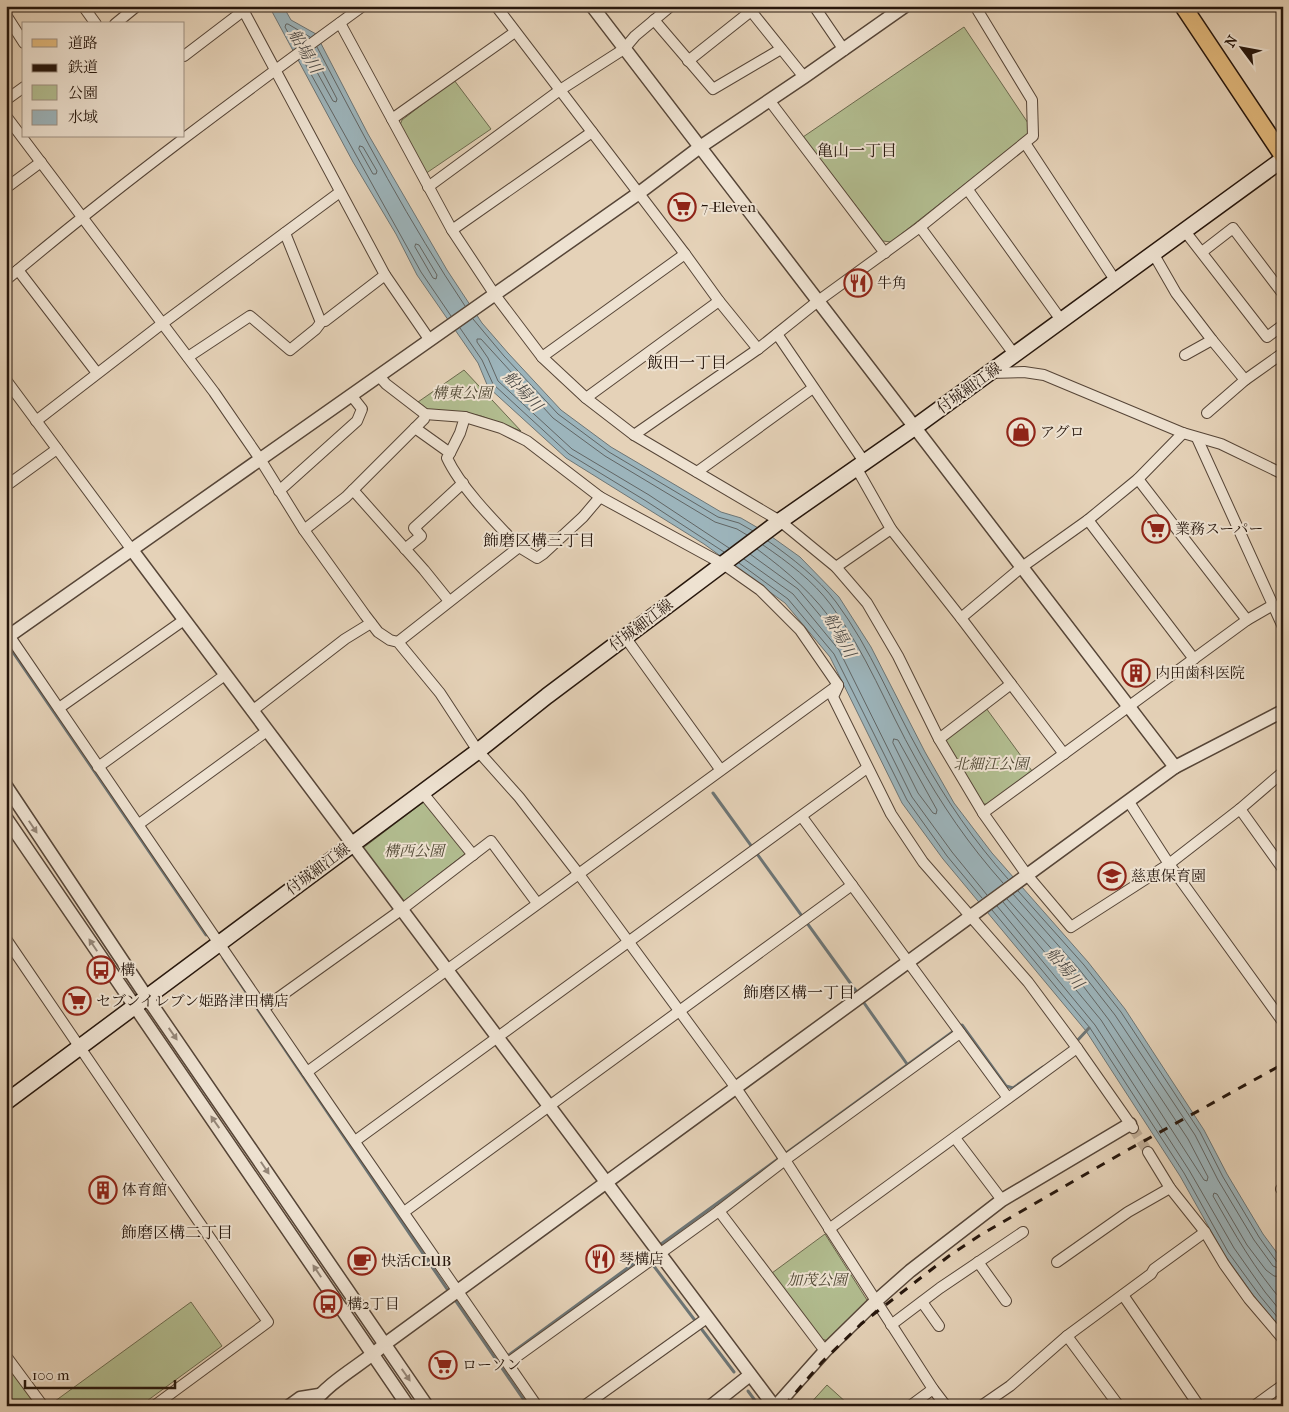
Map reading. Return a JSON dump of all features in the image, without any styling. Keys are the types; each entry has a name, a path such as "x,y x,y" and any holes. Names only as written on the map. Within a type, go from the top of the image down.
{"main road":[{"path":"1183,6 1283,157"},
{"name":"付城細江線","path":"6,1102 146,996 478,751 625,637 776,524 991,373 1014,354 1283,157"}],"street":[{"path":"83,6 95,22"},
{"path":"118,22 138,6"},
{"path":"185,136 363,6"},
{"path":"496,6 719,301 758,348"},
{"path":"592,6 1175,767"},
{"path":"814,6 844,50"},
{"path":"634,435 758,348 818,301 886,253 968,190 1033,136 1032,100 975,6"},
{"path":"428,187 560,90 624,49 635,36 669,7"},
{"path":"537,1406 139,824 7,635 132,550 429,339 495,295 639,193 700,147 844,50 903,7"},
{"path":"688,61 749,8 804,77"},
{"path":"185,55 242,9 385,275 429,339"},
{"path":"6,15 22,40"},
{"path":"654,20 713,89 781,49"},
{"path":"336,26 392,119 452,230 495,295 542,356 586,398 634,435 697,472 776,524 836,567 871,610 898,656 940,739 983,813 1027,875 1071,927 1169,864 1240,809 1283,772"},
{"path":"392,119 515,32"},
{"path":"6,100 22,88"},
{"path":"769,100 886,253"},
{"path":"6,116 22,137"},
{"path":"452,230 592,132"},
{"path":"23,138 188,356 260,459 304,530 370,623 384,637 398,642 440,693 478,751 519,797 629,941 736,1088 946,1406"},
{"path":"6,280 182,138"},
{"path":"1025,143 1115,280"},
{"path":"6,188 41,162"},
{"path":"968,190 1061,320"},
{"path":"36,421 163,323 340,192"},
{"path":"920,227 1014,354"},
{"path":"1202,252 1233,228 1283,294"},
{"path":"1184,230 1267,337 1283,324"},
{"path":"285,233 320,320 322,320"},
{"path":"1153,253 1176,293 1245,380"},
{"path":"542,356 685,254"},
{"path":"18,270 97,374"},
{"path":"188,356 250,316 290,350 316,329 322,320 325,321 385,275"},
{"path":"586,398 719,301"},
{"path":"777,334 861,466 891,529 1064,754"},
{"path":"1185,355 1212,340"},
{"path":"1208,413 1245,380 1283,352"},
{"path":"991,373 1024,372 1044,375 1184,433 1222,444 1283,474"},
{"path":"379,376 386,384 425,414 465,417 501,428 527,440 600,497 725,563 760,590 800,630 838,685"},
{"path":"8,386 775,1406 825,1351 910,1271 1002,1200 1131,1126 1028,982 923,862 891,814 833,697 838,685"},
{"path":"697,472 813,388"},
{"path":"279,491 356,421 362,409 351,395"},
{"path":"304,530 353,490 424,419 425,414"},
{"path":"465,417 460,434 447,458 452,469 489,515 519,547 537,558 544,554 600,497"},
{"path":"414,428 450,453"},
{"path":"961,618 1022,567 1088,520 1138,479 1184,433"},
{"path":"1197,438 1283,627"},
{"path":"6,486 57,449"},
{"path":"1138,479 1247,620"},
{"path":"405,550 421,536 414,528 464,483"},
{"path":"353,490 450,601"},
{"path":"1088,520 1194,659"},
{"path":"836,567 891,529"},
{"path":"398,642 519,547"},
{"path":"983,813 1247,620 1272,605"},
{"path":"59,708 184,620"},
{"path":"252,711 345,639 370,623"},
{"path":"625,637 720,769"},
{"path":"98,767 225,675"},
{"path":"940,739 1011,684"},
{"path":"307,1072 720,769 838,685"},
{"path":"311,1406 319,1395 385,1344 1175,767 1283,711"},
{"path":"139,824 267,731"},
{"path":"355,1141 867,768"},
{"path":"6,786 146,996 428,1406"},
{"path":"422,792 473,855"},
{"path":"1129,802 1169,864 1283,1022"},
{"path":"1240,809 1283,868"},
{"path":"802,816 1008,1098"},
{"path":"6,818 408,1406"},
{"path":"264,1008 401,910 492,841 537,903"},
{"path":"404,1212 852,886"},
{"path":"6,938 268,1322 154,1406"},
{"path":"508,1363 719,1211 785,1160 960,1033"},
{"path":"829,1229 1077,1048"},
{"path":"955,1138 1002,1200"},
{"path":"1148,1152 1170,1188 1204,1232 1249,1299 1283,1339"},
{"path":"1058,1262 1128,1212 1170,1188"},
{"path":"719,1211 825,1351"},
{"path":"891,1325 1023,1232"},
{"path":"981,1406 1010,1386 1067,1336 1151,1274 1154,1268 1204,1232"},
{"path":"978,1262 1006,1301"},
{"path":"1123,1296 1199,1406"},
{"path":"922,1302 939,1326"},
{"path":"584,1406 707,1318"},
{"path":"1067,1336 1119,1406"},
{"path":"6,1356 43,1406"},
{"path":"711,1406 750,1375"},
{"path":"1254,1406 1283,1385"},
{"path":"910,1406 933,1389"},
{"path":"288,1406 300,1398 319,1395"},
{"path":"1267,1397 1274,1406"}],"green space":[{"path":"964,27 1030,126 1030,133 891,242 883,241 803,137"},
{"path":"454,80 491,129 425,174 400,125 402,120"},
{"name":"構東公園","path":"464,370 521,431 481,416 463,412 430,411 418,402"},
{"name":"北細江公園","path":"986,708 1032,771 987,804 983,804 945,742 946,739"},
{"name":"構西公園","path":"425,801 466,853 404,901 363,848"},
{"name":"加茂公園","path":"825,1234 867,1300 865,1306 828,1341 822,1339 772,1273"},
{"path":"191,1302 222,1346 140,1406 52,1406 51,1404"},
{"path":"6,1363 37,1406 6,1406"},
{"path":"827,1385 848,1404 847,1406 808,1406"}],"water":[{"name":"船場川","path":"269,6 283,6 291,20 316,34 368,134 447,270 482,323 561,410 611,447 721,512 741,518 765,532 800,557 839,597 871,647 925,752 954,803 992,853 1088,962 1125,1009 1204,1130 1227,1174 1263,1234 1283,1261 1283,1331 1256,1299 1224,1254 1180,1176 1086,1031 943,859 902,803 830,657 785,603 704,544 566,458 488,387 478,363 417,275 396,234 353,162"}],"waterway":[{"path":"6,642 206,935"},
{"path":"713,793 859,995"},
{"path":"223,958 449,1292"},
{"path":"862,1000 907,1064"},
{"path":"657,1247 962,1025 1006,1086 1013,1088 1043,1067"},
{"path":"1076,1042 1089,1028"},
{"path":"498,1363 652,1250"},
{"path":"650,1261 734,1372"},
{"path":"453,1297 528,1406"},
{"path":"748,1391 759,1406"}],"tunnel":[{"path":"1133,1128 1148,1152"}],"railway":[{"path":"784,1406 822,1362 861,1324 949,1256 982,1234 1124,1152 1283,1064"}],"place":[{"name":"7-Eleven","path":"682,207"},
{"name":"牛角","path":"858,283"},
{"name":"アグロ","path":"1021,432"},
{"name":"業務スーパー","path":"1156,529"},
{"name":"内田歯科医院","path":"1136,673"},
{"name":"慈恵保育園","path":"1112,876"},
{"name":"構","path":"101,970"},
{"name":"セブンイレブン姫路津田構店","path":"77,1001"},
{"name":"体育館","path":"103,1190"},
{"name":"琴構店","path":"600,1259"},
{"name":"快活CLUB","path":"362,1261"},
{"name":"構2丁目","path":"328,1304"},
{"name":"ローソン","path":"443,1365"}],"district":[{"name":"亀山一丁目","path":"857,150"},
{"name":"飯田一丁目","path":"687,362"},
{"name":"飾磨区構三丁目","path":"539,540"},
{"name":"飾磨区構一丁目","path":"799,992"},
{"name":"飾磨区構二丁目","path":"177,1232"}]}
